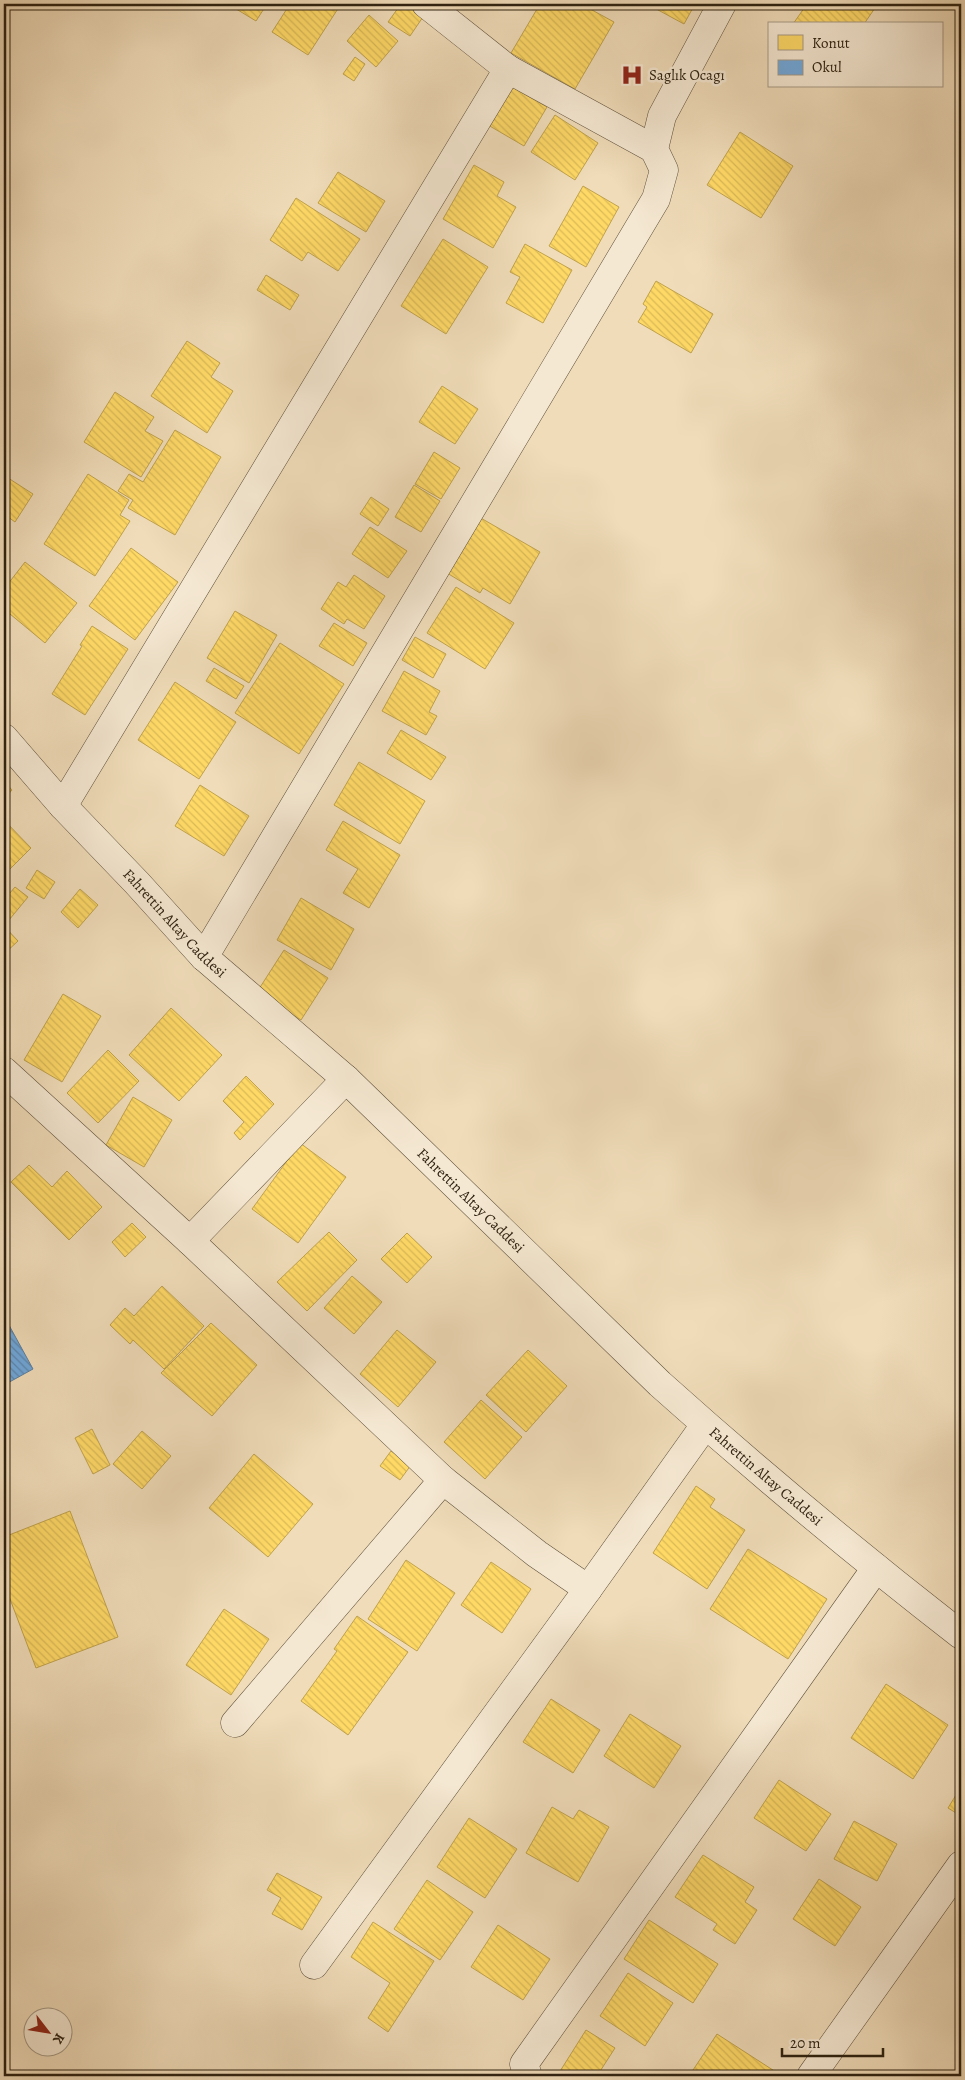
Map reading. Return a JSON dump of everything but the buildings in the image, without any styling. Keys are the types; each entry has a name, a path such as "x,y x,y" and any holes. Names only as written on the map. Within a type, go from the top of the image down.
{"street":[{"path":"204,957 656,200 664,170 654,149 508,69 426,4"},
{"path":"654,149 662,116 722,4"},
{"path":"63,806 508,69"},
{"name":"Fahrettin Altay Caddesi","path":"4,738 63,806 137,883 204,957 346,1079 660,1384 705,1425 876,1568 961,1635"},
{"path":"4,1071 190,1241 443,1480 537,1554 588,1589"},
{"path":"190,1241 346,1079"},
{"path":"314,1965 705,1425"},
{"path":"235,1723 443,1480"},
{"path":"528,2076 524,2064 876,1568"},
{"path":"811,2076 961,1866"}],"place":[{"name":"Saglık Ocagı","path":"632,75"}]}
